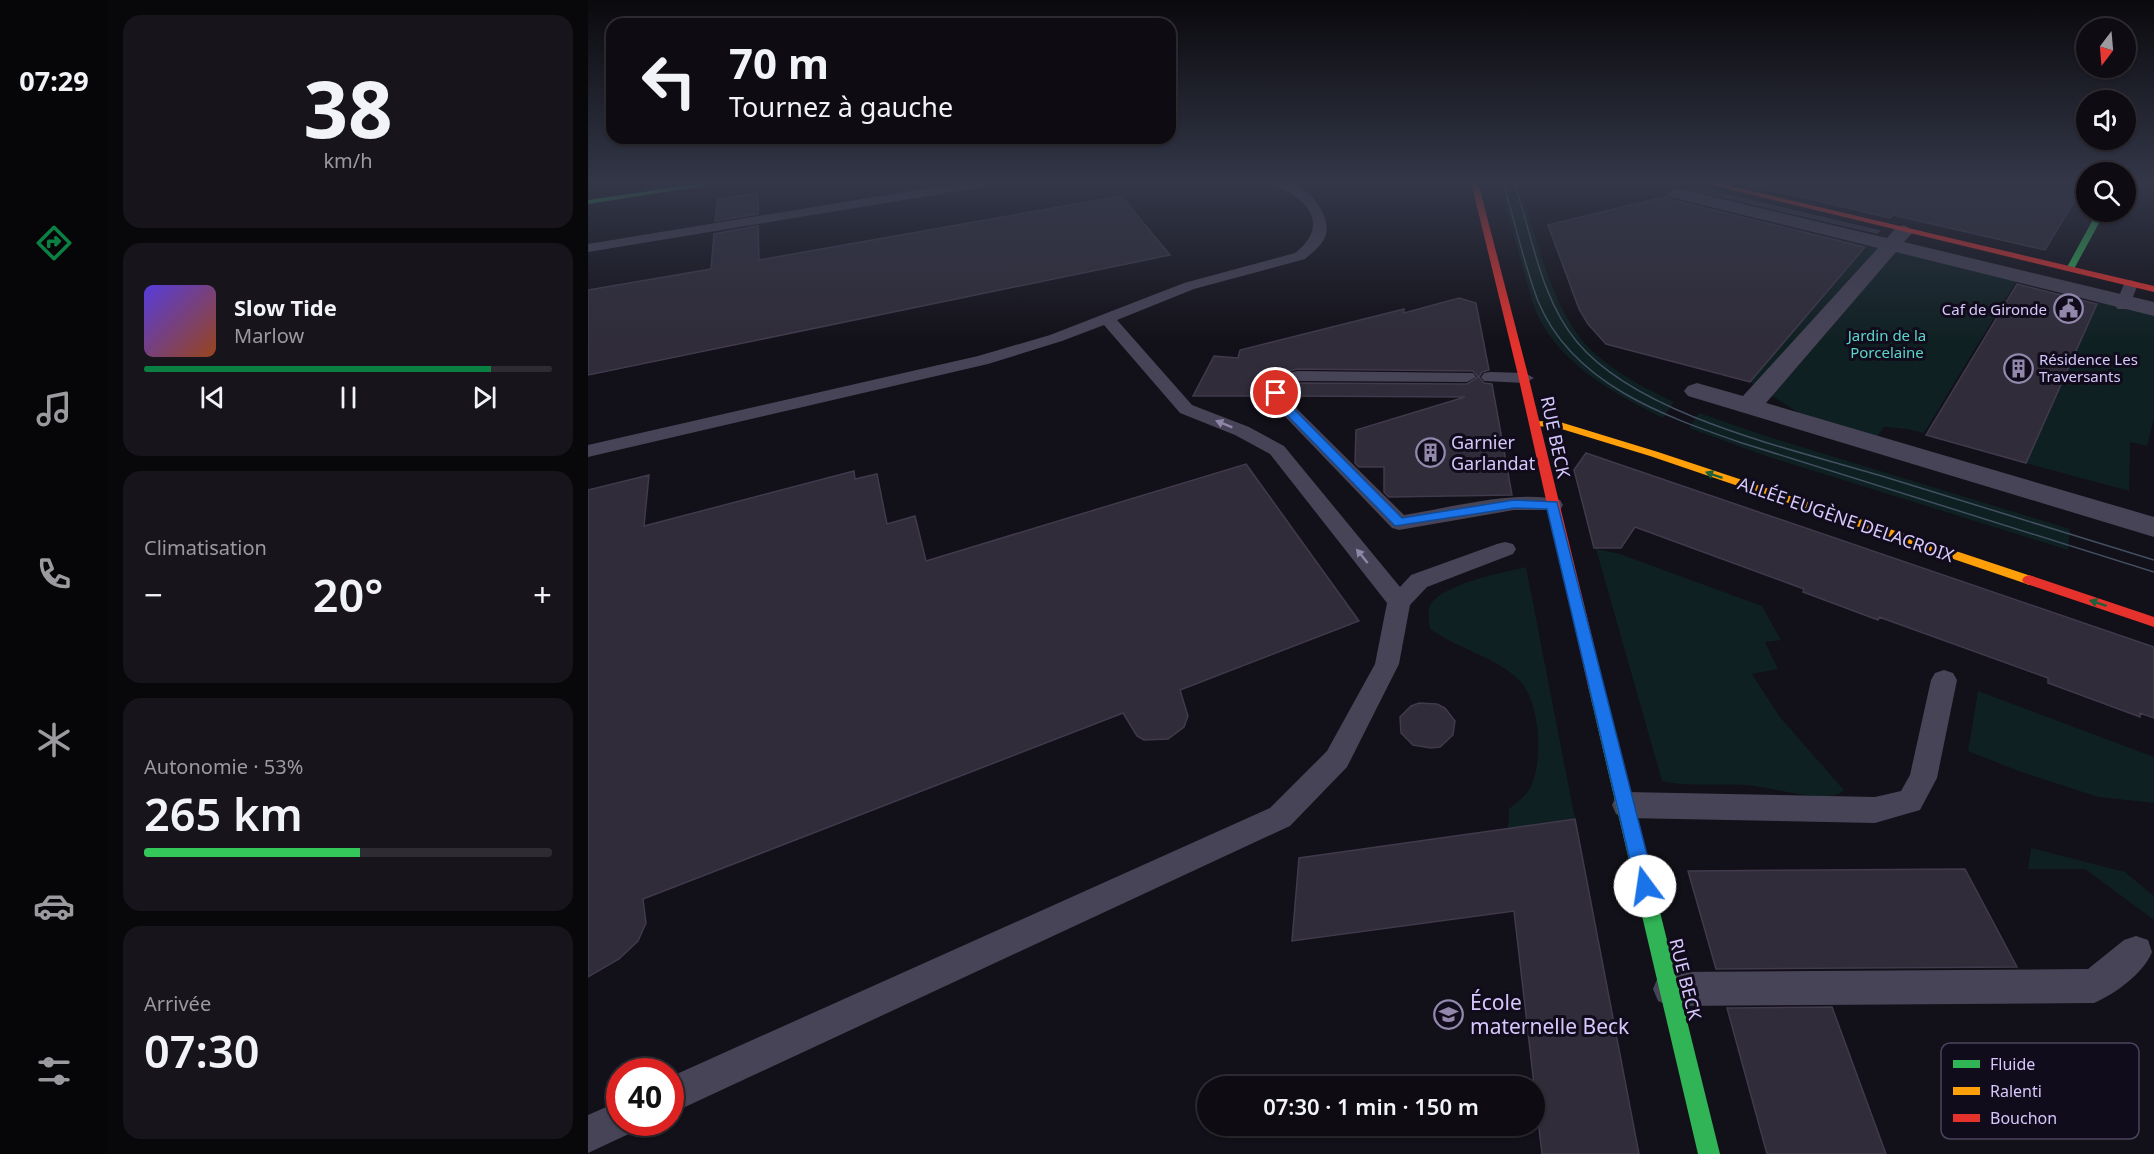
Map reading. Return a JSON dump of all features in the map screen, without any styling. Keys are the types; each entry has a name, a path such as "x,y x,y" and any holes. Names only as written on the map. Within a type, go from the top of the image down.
{"street":[{"name":"RUE BECK","path":"1490,236 1709,1154"},
{"path":"1893,236 2070,269 2154,309"},
{"path":"1895,236 2126,297 2154,289"},
{"path":"2070,269 2088,236"},
{"path":"1749,406 1899,237"},
{"path":"1697,391 2154,527"},
{"name":"ALLÉE EUGÈNE DELACROIX","path":"1536,424 1556,424 1654,454 2154,622"}],"lane":[{"path":"588,248 662,236"},
{"path":"588,451 982,360 1108,318 1189,286 1277,264 1311,250 1319,236"},
{"path":"1108,318 1185,409 1242,431 1277,450 1399,602"},
{"path":"1467,377 1298,376 1284,379 1276,393 1281,403 1400,523 1514,504 1553,505"},
{"path":"1490,377 1525,378"},
{"path":"684,1090 1280,817 1337,759 1387,664 1399,602 1419,581 1506,549"},
{"path":"1626,805 1875,810 1910,801 1923,778 1944,680"},
{"path":"1670,989 2094,986 2136,952"},
{"path":"588,1134 606,1126"}],"green space":[{"path":"1513,236 1535,236 1556,296 1564,313 1583,341 1619,372 1674,402 1663,418 1613,391 1581,369 1555,342 1534,307"},
{"name":"Jardin de la Porcelaine","path":"1870,242 2017,280 1924,433 1884,427 1876,438 1807,418 1750,382"},
{"path":"2099,301 2154,314 2154,418 2147,446 2130,442 2129,491 2026,463"},
{"path":"1699,413 1769,437 2070,529 2068,550 1766,456 1689,428"},
{"path":"1596,549 1620,554 1762,606 1781,640 1765,642 1778,669 1752,674 1779,716 1844,790 1836,795 1817,796 1754,786 1662,781"},
{"path":"1526,567 1575,819 1508,829 1509,809 1529,790 1537,765 1538,733 1532,702 1518,679 1498,664 1430,629 1428,617 1430,605 1437,597 1448,591 1489,576"},
{"path":"1978,691 2154,757 2154,803 2098,797 2021,772 1968,751"},
{"path":"2031,848 2125,872 2154,896 2154,920 2085,869 2028,869"}],"building":[{"path":"714,236 758,236 759,260 896,236 1154,236 1170,255 588,375 588,290 711,269"},
{"path":"1552,236 1819,236 1865,247 1750,382 1606,344 1588,324 1579,309"},
{"path":"1984,236 2054,236 2045,250"},
{"name":"Résidence Les Traversants","path":"2017,284 2097,304 2026,463 1926,435"},
{"path":"1459,298 1476,303 1489,370 1482,372 1479,377 1484,383 1492,384 1512,495 1389,497 1384,492 1384,467 1359,467 1355,463 1356,430 1465,397 1289,396 1288,393 1292,385 1298,383 1467,384 1478,377 1473,371 1298,369 1276,374 1265,392 1266,396 1193,396 1214,356 1238,358 1240,350 1404,309 1404,313"},
{"path":"1586,453 2154,647 2154,718 2140,713 2140,717 2048,683 2048,678 1879,617 1878,620 1803,592 1804,589 1635,527 1621,548 1594,548 1574,470"},
{"path":"1246,464 1359,621 1180,690 1188,716 1184,727 1168,739 1144,740 1137,736 1123,713 643,899 646,923 638,941 619,959 588,977 588,490 649,475 644,526 854,471 855,479 877,474 887,524 915,516 926,561"},
{"path":"1419,703 1437,704 1445,708 1455,721 1453,735 1440,747 1413,745 1401,733 1400,717 1411,706"},
{"path":"1575,819 1639,1154 1542,1154 1540,1136 1545,1136 1545,1076 1533,1076 1514,911 1292,941 1299,858"},
{"path":"1965,869 2017,967 1716,969 1688,871"},
{"path":"1832,1007 1886,1154 1767,1154 1727,1008"}],"tram line":[{"path":"1518,236 1538,301 1553,330 1573,354 1597,375 1652,408 1742,443 2154,572"},
{"path":"1530,236 1546,286 1564,325 1577,342 1605,368 1639,391 1678,410 1764,442 2154,560"}],"traffic: fast":[{"path":"2070,269 2088,236"},
{"path":"1596,686 1709,1154"}],"traffic: slow":[{"path":"1536,424 1556,424 1654,454 2029,580"}],"traffic: jam":[{"path":"1489,236 1596,686"},
{"path":"1930,236 2154,289"},
{"path":"2029,580 2154,622"}],"place":[{"name":"Caf de Gironde","path":"2068,309"},
{"name":"Résidence Les Traversants","path":"2018,368"},
{"name":"Garnier Garlandat","path":"1430,452"},
{"name":"École maternelle Beck","path":"1449,1014"}],"route":[{"path":"1276,393 1281,403 1400,523 1514,504 1553,505 1645,886"}]}
